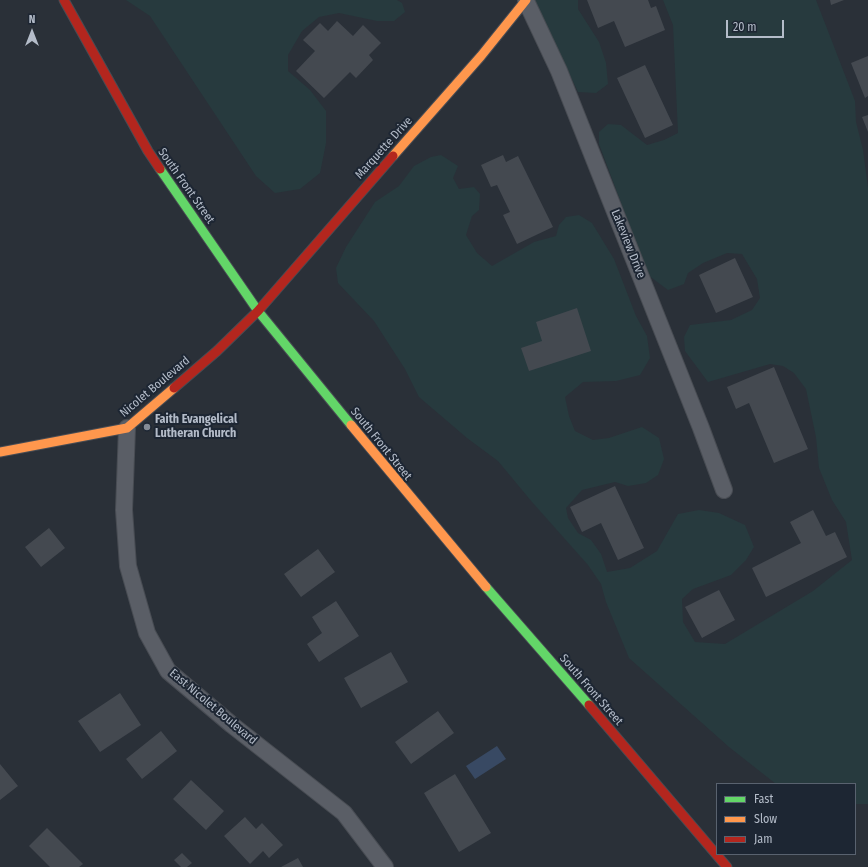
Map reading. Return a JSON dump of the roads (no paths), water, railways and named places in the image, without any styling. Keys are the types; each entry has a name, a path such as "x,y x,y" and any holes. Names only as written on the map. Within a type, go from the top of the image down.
{"main road":[{"name":"South Front Street","path":"64,0 148,151 258,311 454,551 716,853"},
{"name":"Marquette Drive","path":"258,311 300,261 476,62 526,0"},
{"name":"Nicolet Boulevard","path":"0,452 127,428 217,352 258,311"},
{"name":"South Front Street","path":"718,855 728,867"}],"street":[{"name":"Lakeview Drive","path":"526,0 559,71 701,428 724,490"},
{"name":"East Nicolet Boulevard","path":"127,428 124,510 128,566 147,633 168,671 232,725 344,813 385,867"}],"water":[{"path":"497,746 506,759 475,779 466,766"}],"place":[{"name":"Faith Evangelical Lutheran Church","path":"147,427"}]}
